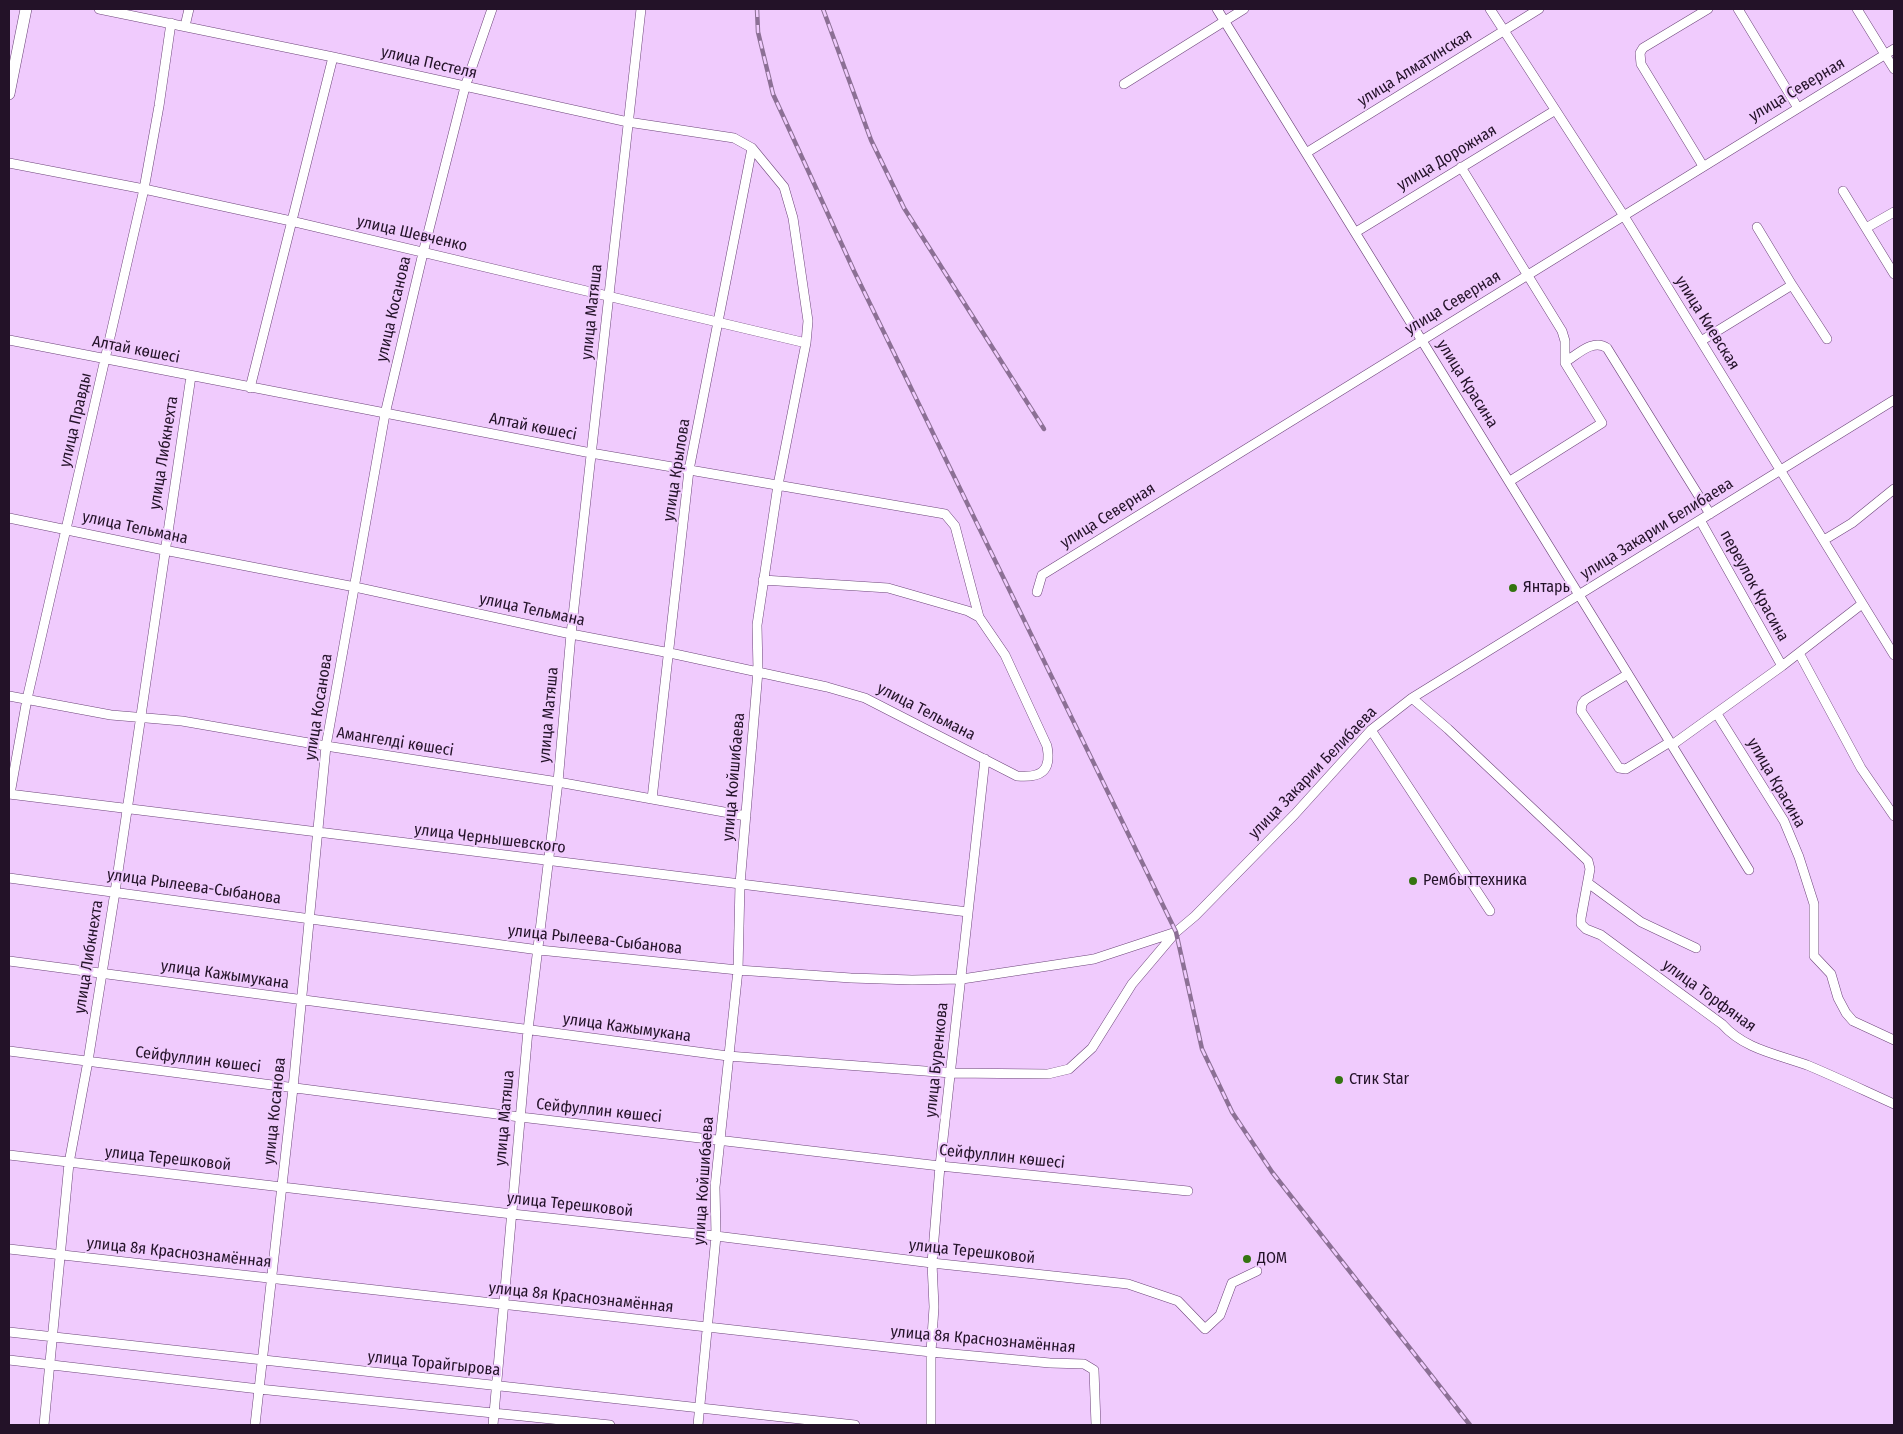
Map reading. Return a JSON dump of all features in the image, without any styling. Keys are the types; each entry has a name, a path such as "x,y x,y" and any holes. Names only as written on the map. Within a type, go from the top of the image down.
{"main road":[{"path":"9,94 26,9"}],"street":[{"name":"улица Пестеля","path":"99,9 332,57 628,122 734,138 752,148"},
{"path":"185,26 189,9"},
{"name":"улица Косанова","path":"255,1425 293,1088 326,746 385,414 465,87 492,9"},
{"name":"улица Матяша","path":"493,1425 528,1030 558,782 571,634 642,9"},
{"name":"улица Красина","path":"1217,9 1510,481 1748,870"},
{"path":"1124,84 1244,9"},
{"name":"улица Киевская","path":"1490,9 1554,111 1624,216 1894,655"},
{"name":"улица Алматинская","path":"1306,153 1539,9"},
{"path":"1703,166 1641,64 1640,58 1643,48 1708,9"},
{"path":"1738,9 1798,108"},
{"path":"1857,9 1894,69"},
{"name":"улица Правды","path":"9,794 27,699 144,189 171,23"},
{"name":"улица Северная","path":"1037,592 1042,575 1894,49"},
{"path":"250,388 332,57"},
{"name":"улица Дорожная","path":"1356,232 1554,111"},
{"name":"улица Крылова","path":"652,799 670,653 689,470 752,148"},
{"name":"улица Койшибаева","path":"698,1425 698,1407 716,1236 715,1187 738,970 740,884 758,671 757,625 778,485 806,343 808,321 793,218 784,187 752,148"},
{"name":"улица Шевченко","path":"9,163 144,189 291,221 806,343"},
{"path":"1461,167 1562,331 1565,341 1565,362 1602,423 1510,481"},
{"path":"1843,191 1894,274"},
{"path":"1866,228 1894,212"},
{"path":"1757,227 1792,285 1828,338"},
{"path":"1701,341 1792,285"},
{"name":"Алтай көшесі","path":"9,340 591,453 945,514 956,526 979,618"},
{"path":"1565,362 1595,344 1602,344 1607,348 1710,514"},
{"name":"улица Либкнехта","path":"44,1425 69,1163 88,1061 115,892 191,376"},
{"name":"улица Закарии Белибаева","path":"1176,932 1195,916 1295,814 1371,730 1412,698 1580,596 1894,400"},
{"path":"1824,540 1852,523 1894,489"},
{"name":"улица Тельмана","path":"9,518 354,587 827,687 864,698 1017,776 1033,777 1045,770 1050,757 1047,746 1005,655 979,618"},
{"name":"переулок Красина","path":"1700,520 1782,666"},
{"path":"763,580 888,588 968,611 979,618"},
{"path":"1628,674 1585,700 1582,704 1582,711 1619,768 1626,769 1671,744 1717,714 1862,604"},
{"name":"переулок Красина","path":"1799,653 1861,768 1894,816"},
{"name":"Амангелді көшесі","path":"9,696 111,715 234,729 326,746 558,782 746,816"},
{"name":"улица Торфяная","path":"1412,698 1448,729 1588,861 1590,869 1581,924 1586,929 1601,935 1722,1024 1732,1034 1763,1051 1806,1065 1894,1104"},
{"name":"улица Красина","path":"1717,714 1784,821 1799,857 1814,904 1814,956 1831,974 1838,998 1846,1013 1854,1021 1894,1040"},
{"path":"1371,730 1490,911"},
{"name":"улица Буренкова","path":"931,1425 931,1352 934,1307 932,1263 940,1166 985,759"},
{"name":"улица Чернышевского","path":"9,794 968,912"},
{"name":"улица Рылеева-Сыбанова","path":"9,878 539,950 738,970 912,980 962,979 1094,959 1176,932"},
{"name":"улица Торфяная","path":"1588,883 1641,922 1696,948"},
{"name":"улица Кажымукана","path":"9,961 728,1056 951,1073 1048,1074 1069,1069 1092,1048 1132,984 1176,932"},
{"name":"Сейфуллин көшесі","path":"9,1051 520,1117 940,1166 1188,1191"},
{"name":"улица Терешковой","path":"9,1155 716,1236 932,1263 1128,1284 1178,1301 1205,1329 1220,1315 1232,1283 1257,1271"},
{"name":"улица 8я Краснознамённая","path":"9,1249 931,1352 1050,1363 1084,1364 1094,1370 1096,1425"},
{"name":"улица Торайгырова","path":"9,1332 855,1425"},
{"path":"9,1360 259,1389 610,1425"}],"railway":[{"path":"757,9 758,32 773,94 854,271 1176,932 1202,1049 1232,1112 1272,1172 1470,1425"},
{"path":"823,9 871,140 904,208 1044,429"}],"place":[{"name":"Янтарь","path":"1513,588"},
{"name":"Рембыттехника","path":"1413,881"},
{"name":"Стик Star","path":"1339,1080"},
{"name":"ДОМ","path":"1247,1259"}]}
